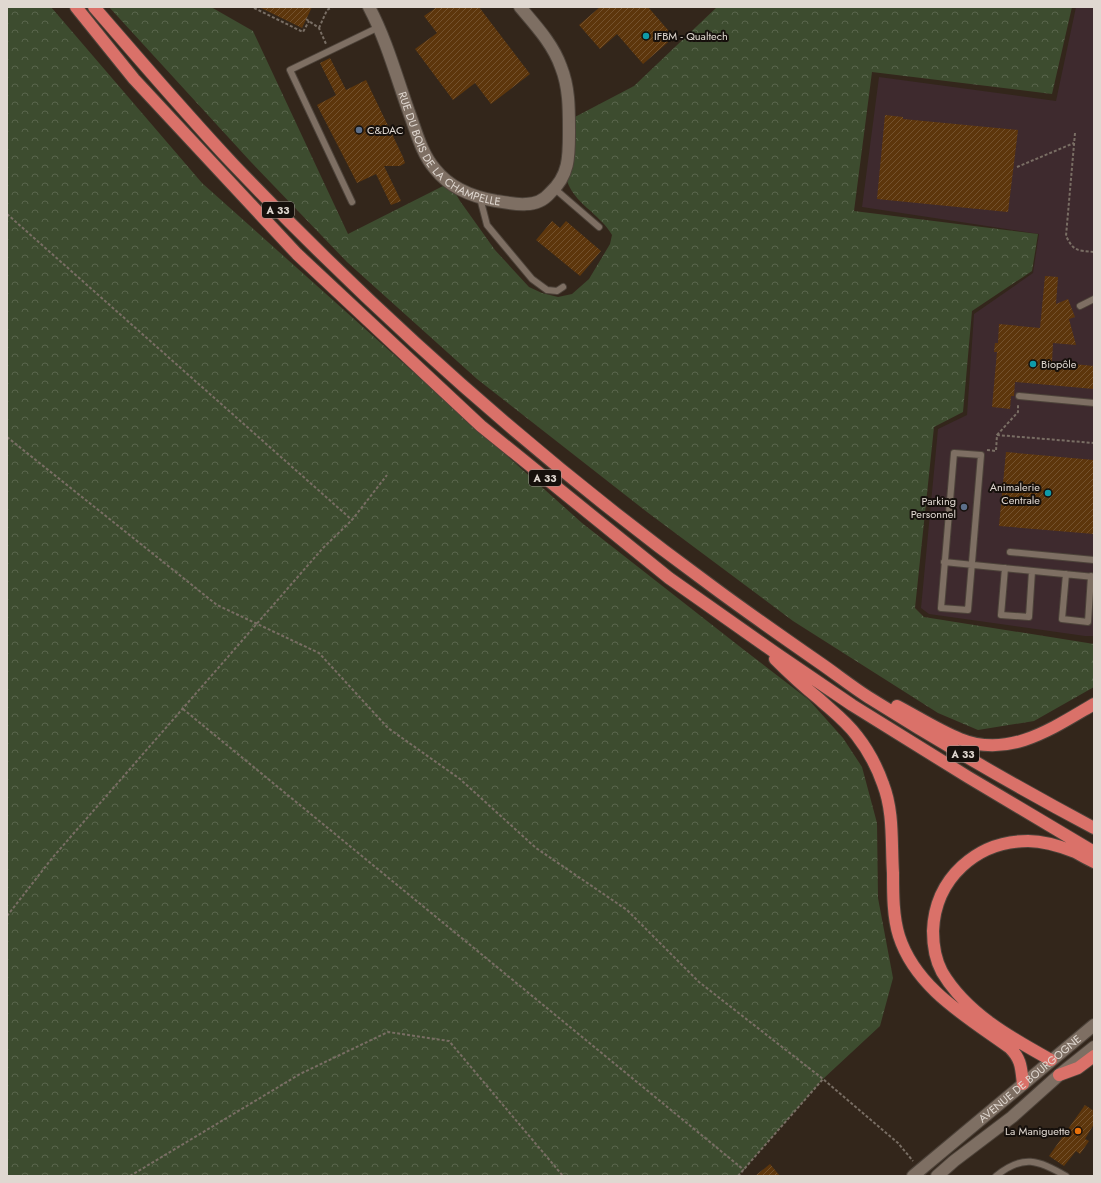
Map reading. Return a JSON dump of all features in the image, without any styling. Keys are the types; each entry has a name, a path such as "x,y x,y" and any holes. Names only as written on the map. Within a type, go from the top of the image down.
{"highway":[{"name":"A 33","path":"76,7 134,79 302,260 481,426 669,578 748,633 852,704 968,777 1094,852"},
{"name":"A 33","path":"94,7 191,118 308,241 371,302 476,398 549,460 682,565 757,620 866,695 936,738 1094,828"},
{"path":"748,633 799,682 844,722 857,736 868,752 883,784 890,807 896,915 899,936 904,948 919,973 945,1000 1010,1048 1017,1055 1020,1061 1023,1084"},
{"path":"836,674 942,730 960,739 973,743 1001,745 1029,740 1043,734 1094,704"},
{"path":"1051,1060 1020,1043 1003,1031 975,1010 959,995 942,972 936,956 933,934 935,911 940,896 950,879 972,858 991,847 1015,842 1037,841 1064,848 1094,862"},
{"path":"1059,1075 1078,1068 1094,1056"}],"street":[{"name":"RUE DU BOIS DE LA CHAMPELLE","path":"370,7 379,27 421,146 434,169 444,179 458,188 480,198 526,204 542,200 555,189 563,177 568,159 569,107 566,81 561,66 548,40 520,7"},
{"name":"AVENUE DE BOURGOGNE","path":"917,1173 1094,1024"},
{"name":"AVENUE DE BOURGOGNE","path":"937,1176 954,1161 1012,1117 1059,1075 1094,1047"}],"lane":[{"path":"352,202 290,70 379,27"},
{"path":"555,189 599,227"},
{"path":"480,198 487,225 532,278 547,290 557,291 563,287"},
{"path":"1080,306 1094,299"},
{"path":"1019,396 1094,403"},
{"path":"954,453 981,455 968,610 941,608 954,453"},
{"path":"1010,552 1094,560"},
{"path":"944,562 972,564 1032,571 1066,574 1092,577 1088,622 1062,619 1066,574"},
{"path":"1005,568 1001,615 1029,617 1032,571"},
{"path":"996,1176 1005,1168 1031,1162 1047,1165 1066,1176"}],"path":[{"path":"319,28 327,10 332,7"},
{"path":"254,8 303,32 309,21"},
{"path":"306,19 319,28 329,51"},
{"path":"1075,133 1066,236 1071,246 1077,250 1094,252"},
{"path":"1017,168 1074,143"},
{"path":"7,214 352,520"},
{"path":"981,455 983,449 996,451 997,435 1018,412 1019,396"},
{"path":"997,435 1094,443"},
{"path":"7,437 217,605 319,653 388,728 460,779 536,848 627,910 698,982 823,1079 898,1143 917,1173"},
{"path":"7,916 53,857 323,548 352,520 387,476"},
{"path":"183,709 744,1170"},
{"path":"130,1176 300,1074 388,1032 449,1042 563,1176"},
{"path":"738,1176 823,1079"}],"shaded area":[{"path":"1076,7 1094,7 1094,636 929,614 921,608 938,429 967,415 974,314 1033,273 1039,234 862,207 879,77 1056,101"}],"green space":[{"path":"7,7 51,7 202,183 582,523 809,700 843,738 862,767 877,823 878,898 893,978 880,1026 823,1079 738,1176 7,1176"},
{"path":"109,7 211,7 253,31 348,234 445,185 453,189 495,250 529,287 542,293 558,297 572,294 589,279 610,244 612,235 578,199 567,181 571,119 634,86 717,7 1072,7 1052,94 872,72 854,211 1038,234 1032,271 972,311 963,412 934,427 915,608 924,617 1094,644 1094,687 1034,721 978,730 938,713 793,621 647,512 477,379 347,262 250,161"}],"building":[{"path":"259,7 312,7 302,28"},
{"path":"437,7 479,7 530,74 491,104 475,83 453,100 415,49 437,33 424,16"},
{"name":"IFBM - Qualtech","path":"600,7 648,7 674,37 643,64 617,34 600,49 579,25"},
{"path":"330,58 346,90 366,80 405,163 400,166 384,166 401,201 391,205 376,174 357,183 317,105 336,95 320,63"},
{"path":"885,115 903,117 903,119 1018,130 1008,212 877,199"},
{"path":"552,221 560,228 566,221 601,251 580,276 536,240"},
{"name":"Biopôle","path":"1045,276 1058,277 1056,304 1068,299 1075,317 1069,319 1076,345 1053,343 1052,362 1094,366 1094,389 1015,382 1014,396 1011,396 1010,409 992,407 997,352 994,352 995,343 998,343 999,324 1040,328"},
{"name":"Animalerie Centrale","path":"1006,452 1094,460 1094,534 999,526"},
{"name":"La Maniguette","path":"1085,1105 1094,1111 1094,1124 1085,1139 1089,1141 1080,1154 1076,1151 1064,1166 1049,1156"},
{"path":"770,1164 780,1176 755,1176"}],"place":[{"name":"IFBM - Qualtech","path":"646,36"},
{"name":"C&DAC","path":"359,130"},
{"name":"Biopôle","path":"1033,364"},
{"name":"Animalerie Centrale","path":"1048,493"},
{"name":"Parking Personnel","path":"964,507"},
{"name":"La Maniguette","path":"1078,1131"}]}
